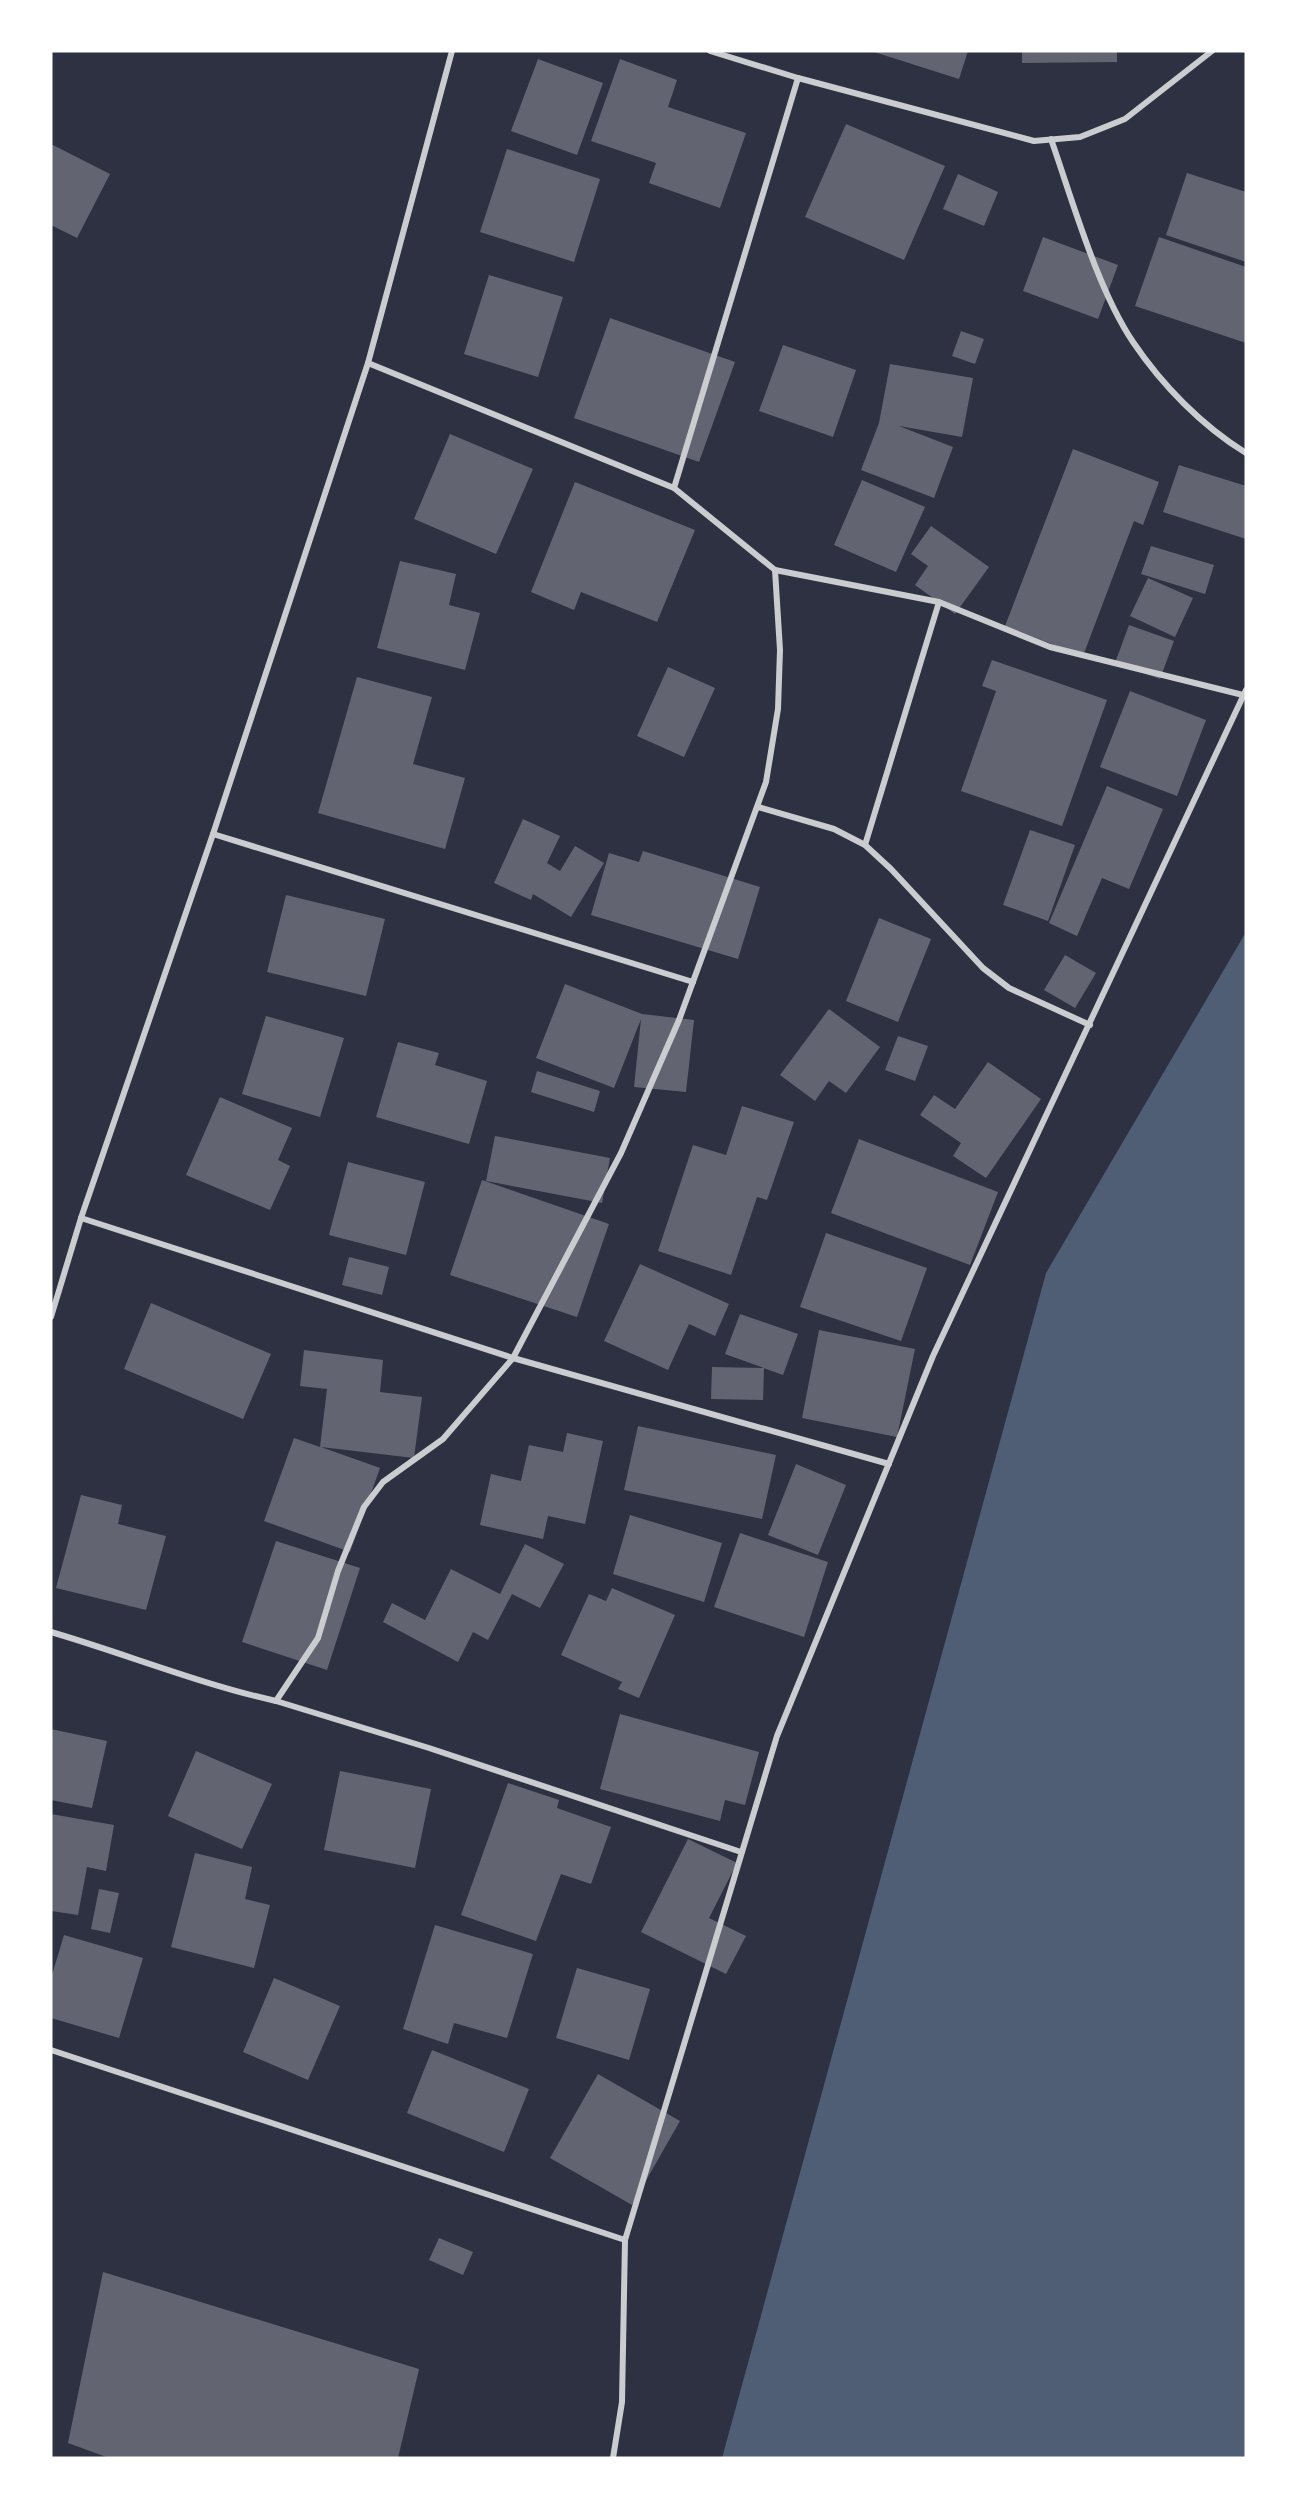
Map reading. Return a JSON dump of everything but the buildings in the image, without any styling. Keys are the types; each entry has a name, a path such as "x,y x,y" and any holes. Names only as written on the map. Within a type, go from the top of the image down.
{"street":[{"path":"51,1317 81,1218 213,834 368,363 452,51"},
{"path":"710,51 798,78 1034,141 1080,137 1125,119 1208,52"},
{"path":"674,488 798,78"},
{"path":"1051,139 1101,279 1132,341 1175,395 1230,444 1246,453"},
{"path":"368,363 674,488 775,570 939,602 1050,647 1244,692 933,1356 777,1736 625,2240 622,2402 613,2458"},
{"path":"276,1701 318,1638 338,1571 363,1508 383,1482 443,1439 513,1358 621,1153 680,1020 766,782 778,709 780,650 775,570"},
{"path":"866,845 939,602"},
{"path":"758,807 834,829 866,845 983,968 1010,988 1090,1025"},
{"path":"213,834 693,982"},
{"path":"81,1218 513,1358 889,1464"},
{"path":"51,1632 129,1655 228,1690 276,1701 429,1748 741,1852"},
{"path":"51,2050 625,2240"}],"water":[{"path":"1246,932 1246,2458 722,2458 1046,1273"}]}
